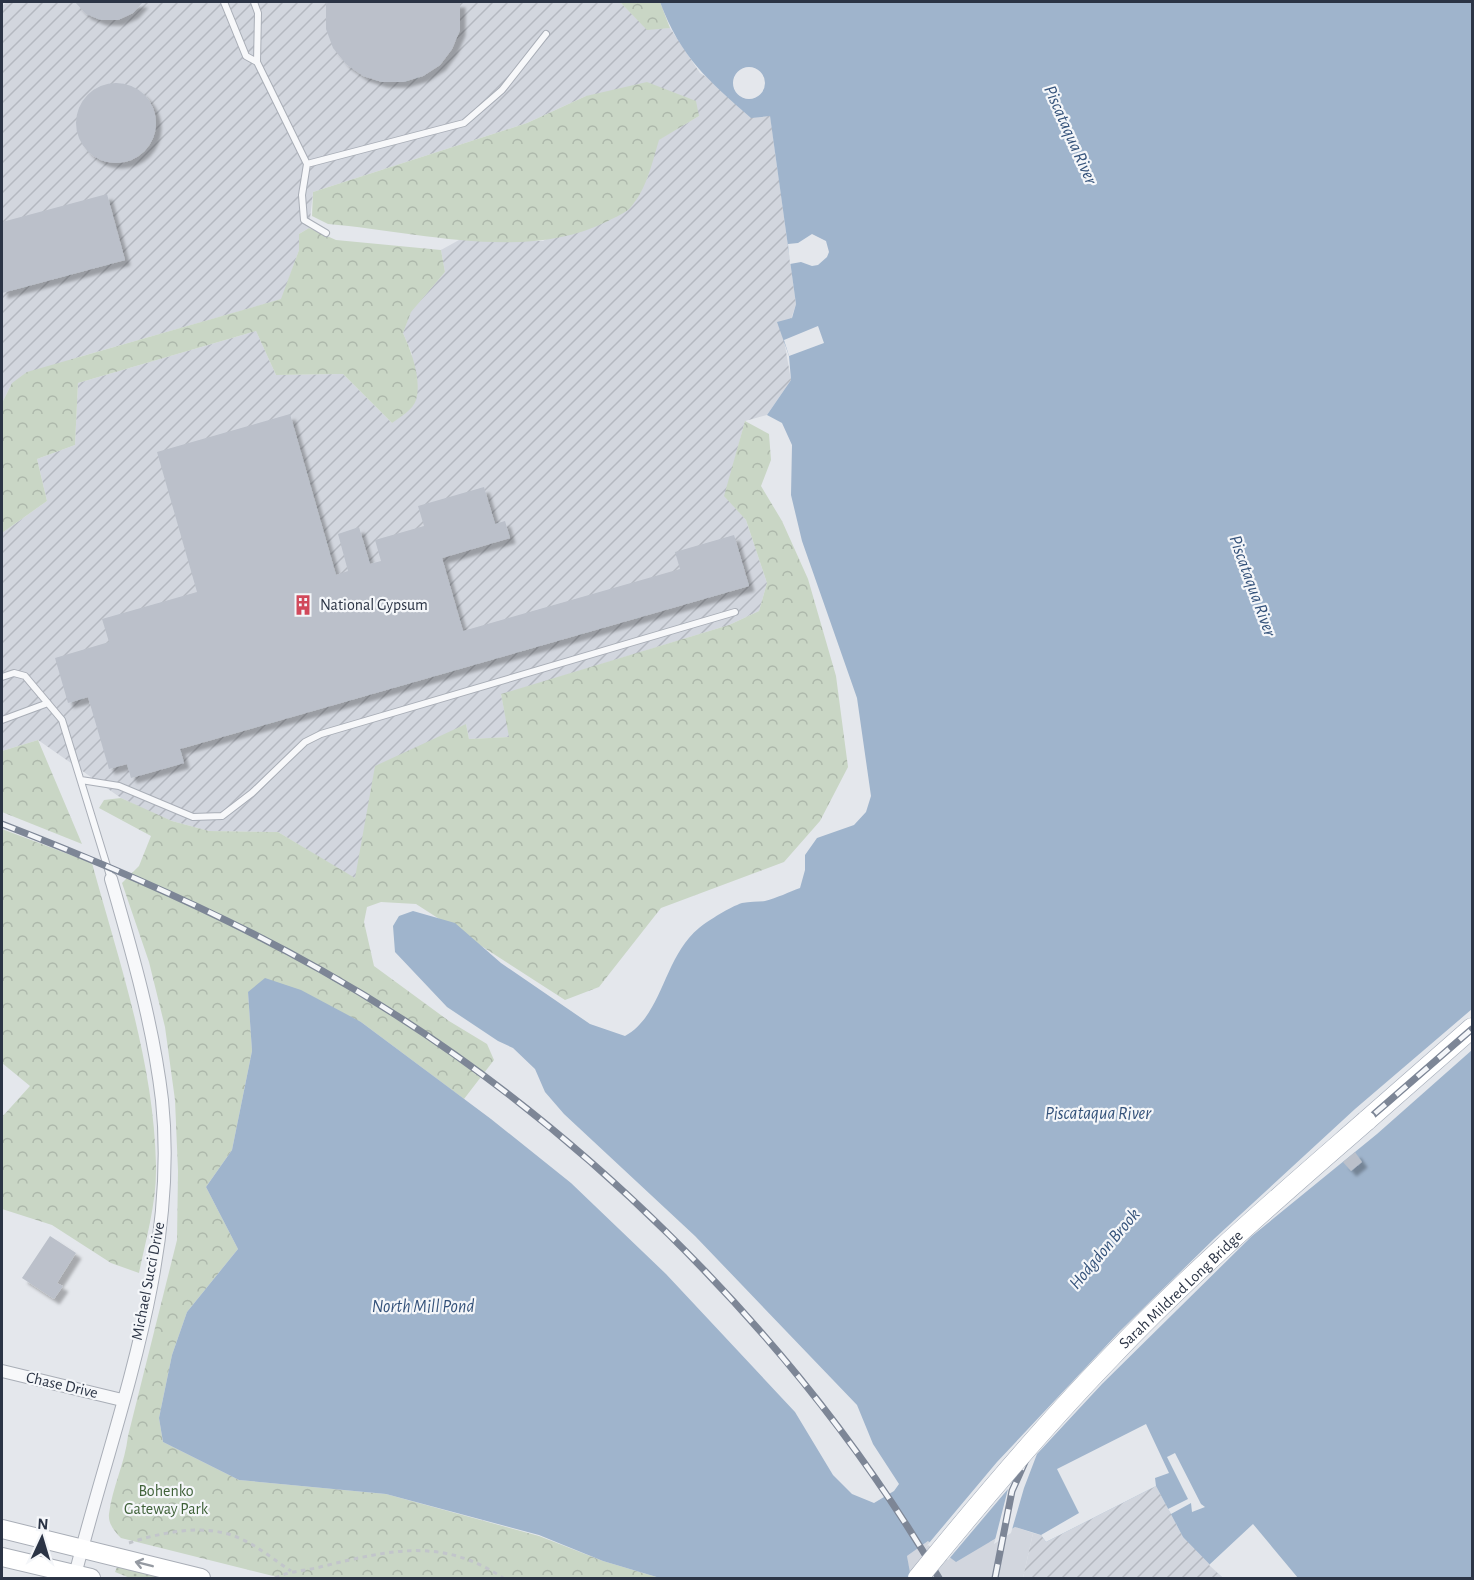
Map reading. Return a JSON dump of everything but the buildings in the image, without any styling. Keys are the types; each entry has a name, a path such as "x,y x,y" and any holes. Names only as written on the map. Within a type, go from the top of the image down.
{"main road":[{"name":"Sarah Mildred Long Bridge","path":"918,1578 998,1482 1109,1358 1275,1201 1473,1028"},
{"path":"2,1529 201,1578"},
{"path":"2,1557 83,1576"}],"street":[{"name":"Michael Succi Drive","path":"83,1576 82,1549 146,1304 159,1237 164,1169 162,1101 148,1015 111,879"},
{"name":"Chase Drive","path":"2,1371 122,1400"}],"lane":[{"path":"224,2 246,56 257,62"},
{"path":"254,2 258,13 257,62 307,164 302,195 304,220 326,233"},
{"path":"307,164 464,123 502,90 546,34"},
{"path":"81,780 118,786 193,817 222,816 252,793 299,747 321,734 735,612"},
{"path":"2,677 15,673 25,676 62,720 111,879"},
{"path":"2,720 48,703"}],"path":[{"path":"127,1543 164,1534 217,1532 241,1539 291,1571"},
{"path":"275,1578 291,1571 313,1569 391,1551 424,1550 473,1561 503,1578"}],"shaded area":[{"name":"National Gypsum","path":"7,2 620,2 647,29 670,28 700,73 770,115 796,304 784,340 791,380 767,415 745,421 725,496 746,520 767,583 759,611 729,625 501,695 510,737 469,739 466,724 355,879 278,832 209,831 172,821 148,811 121,798 38,740 2,751 2,533 47,501 37,459 75,445 78,383 256,331 276,375 343,374 392,423 412,354 403,333 410,312 445,272 441,250 459,240 543,241 647,179 658,140 699,116 586,96 527,123 313,192 309,228 299,234 299,250 282,299 79,357 12,383 2,403 2,6"},
{"path":"1156,1486 1183,1537 1298,1578 1023,1578 1033,1533 1041,1535"},
{"path":"1015,1527 1033,1533 1023,1578 910,1577 907,1556 928,1541 990,1542"}],"green space":[{"path":"620,2 660,2 670,28 647,30"},
{"path":"647,82 696,101 699,116 659,140 637,200 626,211 608,221 576,233 542,240 507,242 470,241 328,224 312,216 313,192 527,123 586,96"},
{"path":"309,228 336,240 441,250 445,272 411,312 403,333 418,383 416,400 409,410 392,423 343,374 276,375 256,331 78,383 75,445 37,459 47,501 2,533 2,403 12,383 27,372 281,299 299,250 299,234"},
{"name":"Bohenko Gateway Park","path":"745,421 769,434 771,460 761,486 782,521 808,579 836,676 848,767 820,821 784,862 661,908 599,987 565,1000 416,904 381,902 367,907 364,922 374,966 449,1021 487,1044 494,1060 464,1099 361,1022 248,992 252,1051 232,1150 206,1187 238,1249 187,1312 172,1355 159,1418 163,1442 239,1480 386,1494 539,1536 603,1561 660,1578 281,1578 121,1538 111,1524 109,1514 177,1240 178,1171 175,1100 165,1027 149,962 122,883 139,866 151,836 99,808 104,800 121,798 172,821 209,831 278,832 355,878 375,766 466,724 469,739 509,737 501,694 729,625 759,611 767,583 746,520 724,496"},
{"path":"38,740 82,844 2,812 2,751"},
{"path":"2,829 92,863 124,975 142,1050 154,1127 155,1192 139,1273 111,1263 52,1225 2,1209 2,1117 30,1086 2,1063"},
{"path":"117,1567 165,1578 130,1578 115,1572"}],"water":[{"name":"Piscataqua River","path":"660,2 1472,2 1472,1578 1223,1578 1183,1537 1156,1486 1046,1542 1041,1535 1015,1527 956,1562 928,1541 907,1556 911,1578 660,1578 603,1561 539,1535 386,1494 239,1480 163,1442 159,1418 172,1355 187,1312 238,1249 206,1187 232,1150 252,1051 248,992 265,978 301,990 361,1022 491,1119 571,1183 666,1274 795,1412 833,1475 852,1494 874,1503 894,1491 899,1484 873,1444 857,1405 695,1236 564,1114 545,1092 535,1069 513,1048 498,1041 447,1007 395,952 393,926 399,916 413,911 455,923 501,963 590,1024 625,1036 638,1027 648,1014 678,955 687,940 699,928 737,905 745,902 765,901 800,888 805,870 805,855 817,838 854,825 866,812 871,796 857,698 802,541 791,495 792,445 782,423 767,415 791,380 789,356 777,322 792,318 796,304 770,116 751,118 697,67 677,38"}],"pier":[{"path":"749,67 760,72 765,83 760,94 749,99 738,94 733,83 738,72"},
{"path":"812,234 826,241 829,252 827,257 818,265 812,266 801,262 790,264 788,244 798,243"},
{"path":"818,326 824,343 789,356 784,340"},
{"path":"1472,1009 1472,1050 1377,1134 1252,1236 1102,1384 1037,1454 1011,1533 994,1544 1008,1489 948,1560 928,1545 924,1549 997,1462 1120,1331 1215,1238 1355,1109"},
{"path":"1146,1424 1169,1473 1155,1478 1156,1486 1046,1542 1041,1535 1079,1513 1057,1469"},
{"path":"1175,1453 1201,1504 1205,1507 1192,1512 1191,1503 1171,1514 1168,1509 1188,1499 1167,1457"},
{"path":"1253,1524 1298,1578 1223,1578 1209,1565"}],"railway":[{"path":"2,824 164,891 282,949 321,970 412,1026 501,1089 587,1159 669,1235 746,1315 817,1400 882,1488 939,1578"},
{"path":"995,1578 1012,1491 1029,1453 1045,1431 1108,1359 1273,1202 1472,1029"}],"place":[{"name":"National Gypsum","path":"303,605"}],"water label":[{"name":"Hodgdon Brook","path":"1105,1249"},
{"name":"North Mill Pond","path":"423,1307"}]}
